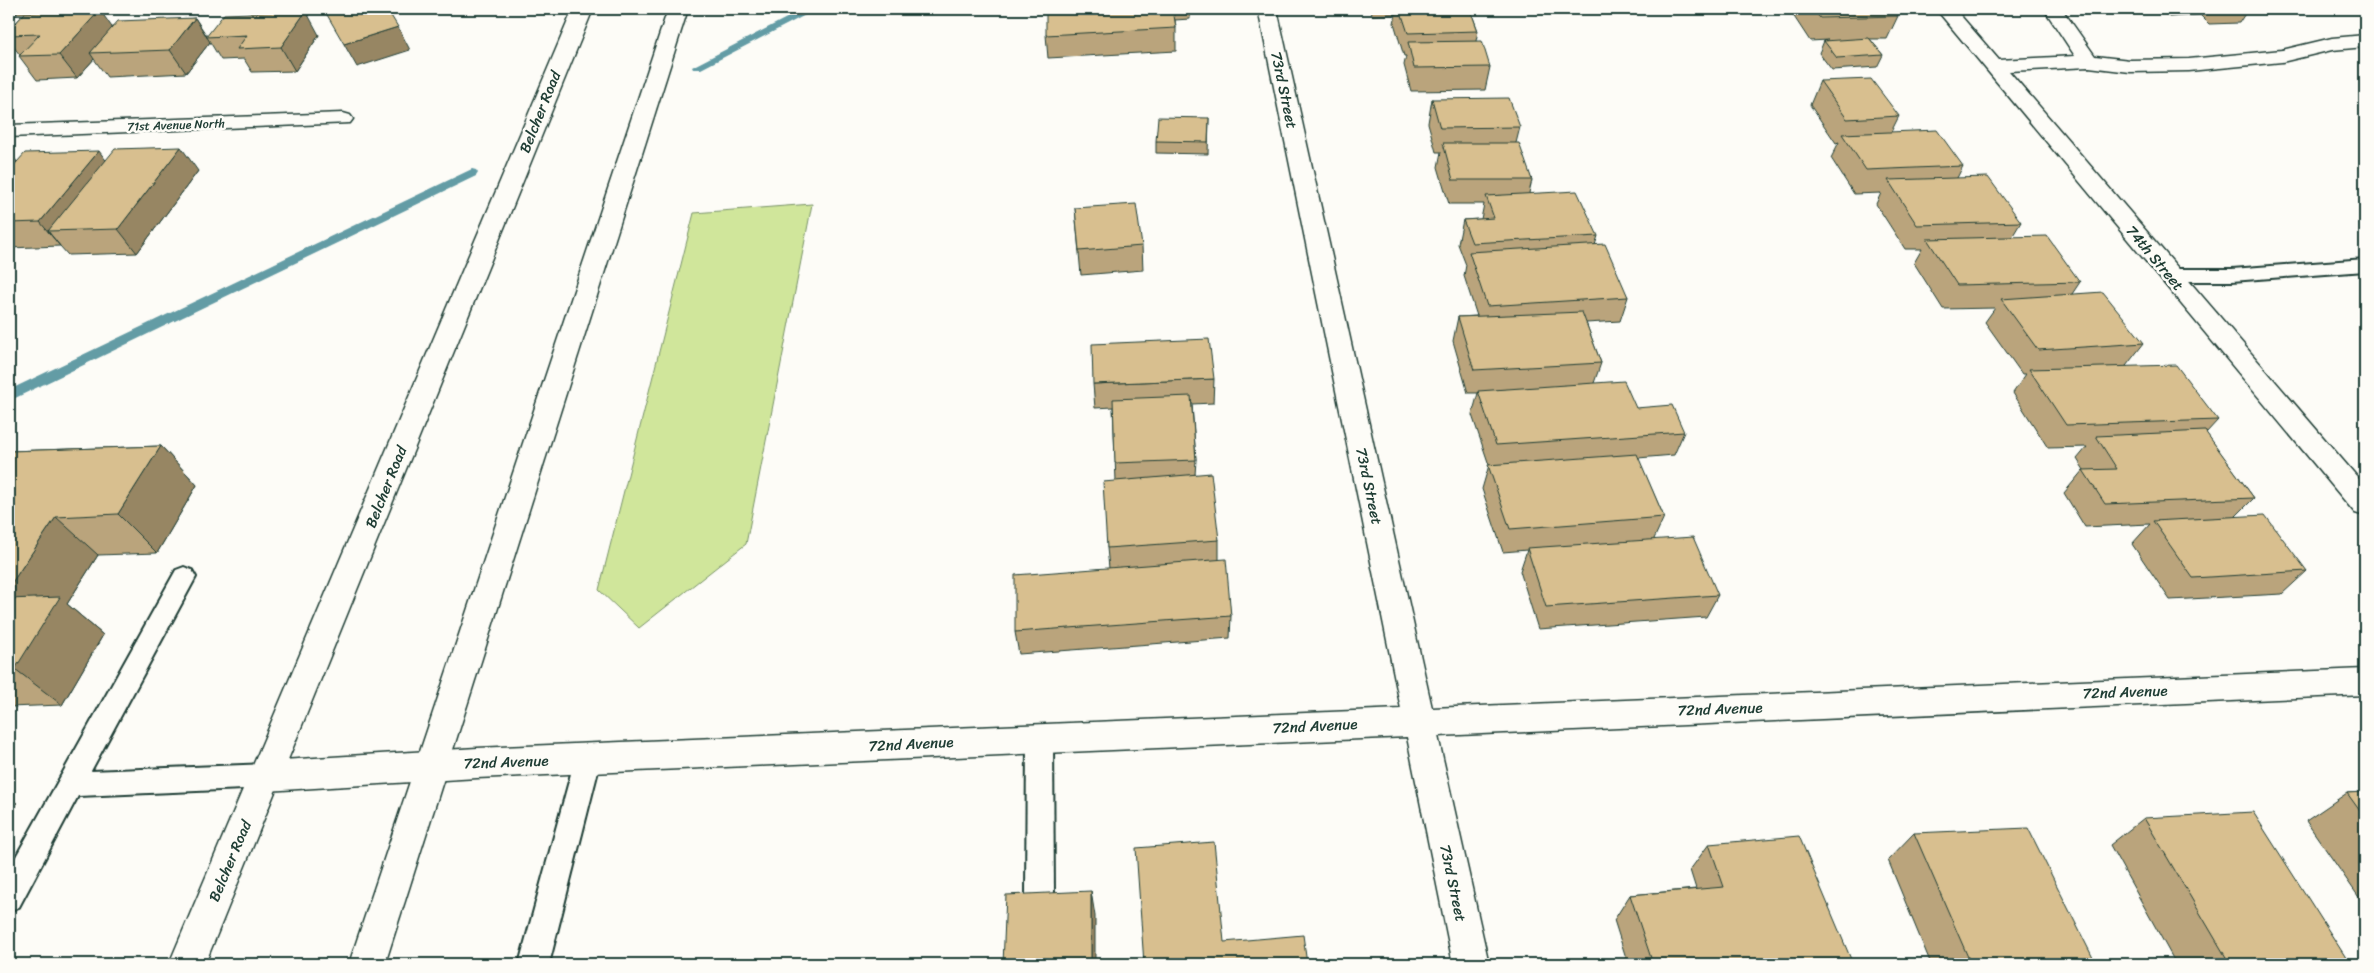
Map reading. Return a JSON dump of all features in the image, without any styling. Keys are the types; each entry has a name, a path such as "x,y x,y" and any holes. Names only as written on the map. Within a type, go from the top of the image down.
{"street":[{"name":"Belcher Road","path":"187,964 583,9"},
{"path":"367,964 678,9"},
{"name":"73rd Street","path":"1267,9 1471,964"},
{"name":"74th Street","path":"1945,9 2365,505"},
{"path":"2053,9 2089,61"},
{"path":"1992,66 2089,61 2130,66 2189,65 2282,56 2332,44 2365,41"},
{"name":"71st Avenue North","path":"9,131 343,119"},
{"name":"72nd Avenue","path":"266,776 433,765 2365,682"}],"lane":[{"path":"2170,275 2232,275 2365,265"},
{"path":"9,897 184,577"},
{"path":"1040,739 1040,897"},
{"path":"534,964 588,759"},
{"path":"70,784 266,776"}],"green space":[{"path":"812,204 746,544 639,628 599,590 694,213"}],"building":[{"path":"340,9 387,9 398,27 344,44 326,13"},
{"path":"1173,9 1176,28 1046,35 1046,10"},
{"path":"1400,9 1470,9 1478,31 1408,33"},
{"path":"1813,9 1893,9 1898,16 1820,18"},
{"path":"100,10 59,55 19,56 40,34 9,35 9,30 25,13"},
{"path":"306,11 281,47 237,49 247,35 206,37 224,14"},
{"path":"195,18 170,50 90,53 118,21"},
{"path":"1869,38 1883,55 1837,58 1824,41"},
{"path":"1482,41 1490,67 1414,68 1408,42"},
{"path":"1871,79 1899,116 1847,119 1820,81"},
{"path":"1509,98 1520,127 1440,128 1432,99"},
{"path":"1158,117 1209,118 1208,142 1156,141"},
{"path":"1937,130 1963,166 1866,170 1842,134"},
{"path":"1443,143 1519,143 1532,180 1453,180"},
{"path":"181,147 118,229 48,231 115,149"},
{"path":"99,151 40,222 9,223 9,171 25,153"},
{"path":"1988,177 2021,222 1917,225 1888,180"},
{"path":"1577,191 1598,236 1472,243 1463,220 1494,218 1486,196"},
{"path":"1136,204 1142,246 1079,251 1075,208"},
{"path":"2047,236 2080,282 1957,285 1927,239"},
{"path":"1605,244 1628,297 1487,306 1469,252"},
{"path":"2103,292 2144,343 2038,350 2001,299"},
{"path":"1582,312 1601,363 1474,370 1458,317"},
{"path":"1209,339 1214,379 1093,384 1092,344"},
{"path":"2176,365 2218,420 2066,425 2029,369"},
{"path":"1624,381 1636,408 1672,405 1684,432 1496,445 1478,391"},
{"path":"1191,396 1196,460 1115,463 1113,399"},
{"path":"2205,431 2254,498 2105,504 2083,470 2117,469 2096,436"},
{"path":"161,446 118,514 56,517 9,587 9,451"},
{"path":"1637,454 1664,517 1510,529 1488,465"},
{"path":"1211,473 1219,540 1107,548 1103,482"},
{"path":"2265,515 2307,571 2193,578 2153,521"},
{"path":"1693,537 1718,595 1546,607 1527,548"},
{"path":"1226,559 1231,616 1015,632 1015,575"},
{"path":"60,597 15,669 9,669 9,599"},
{"path":"2365,792 2365,818 2347,793"},
{"path":"2253,812 2350,964 2230,964 2144,818"},
{"path":"2028,828 2096,964 1971,964 1914,833"},
{"path":"1799,836 1853,964 1653,964 1630,895 1724,887 1709,844"},
{"path":"1214,842 1224,942 1303,935 1307,964 1144,964 1136,848"},
{"path":"1091,891 1091,964 1003,964 1006,895"}],"waterway":[{"path":"697,67 812,9"},
{"path":"9,396 472,173"}]}
